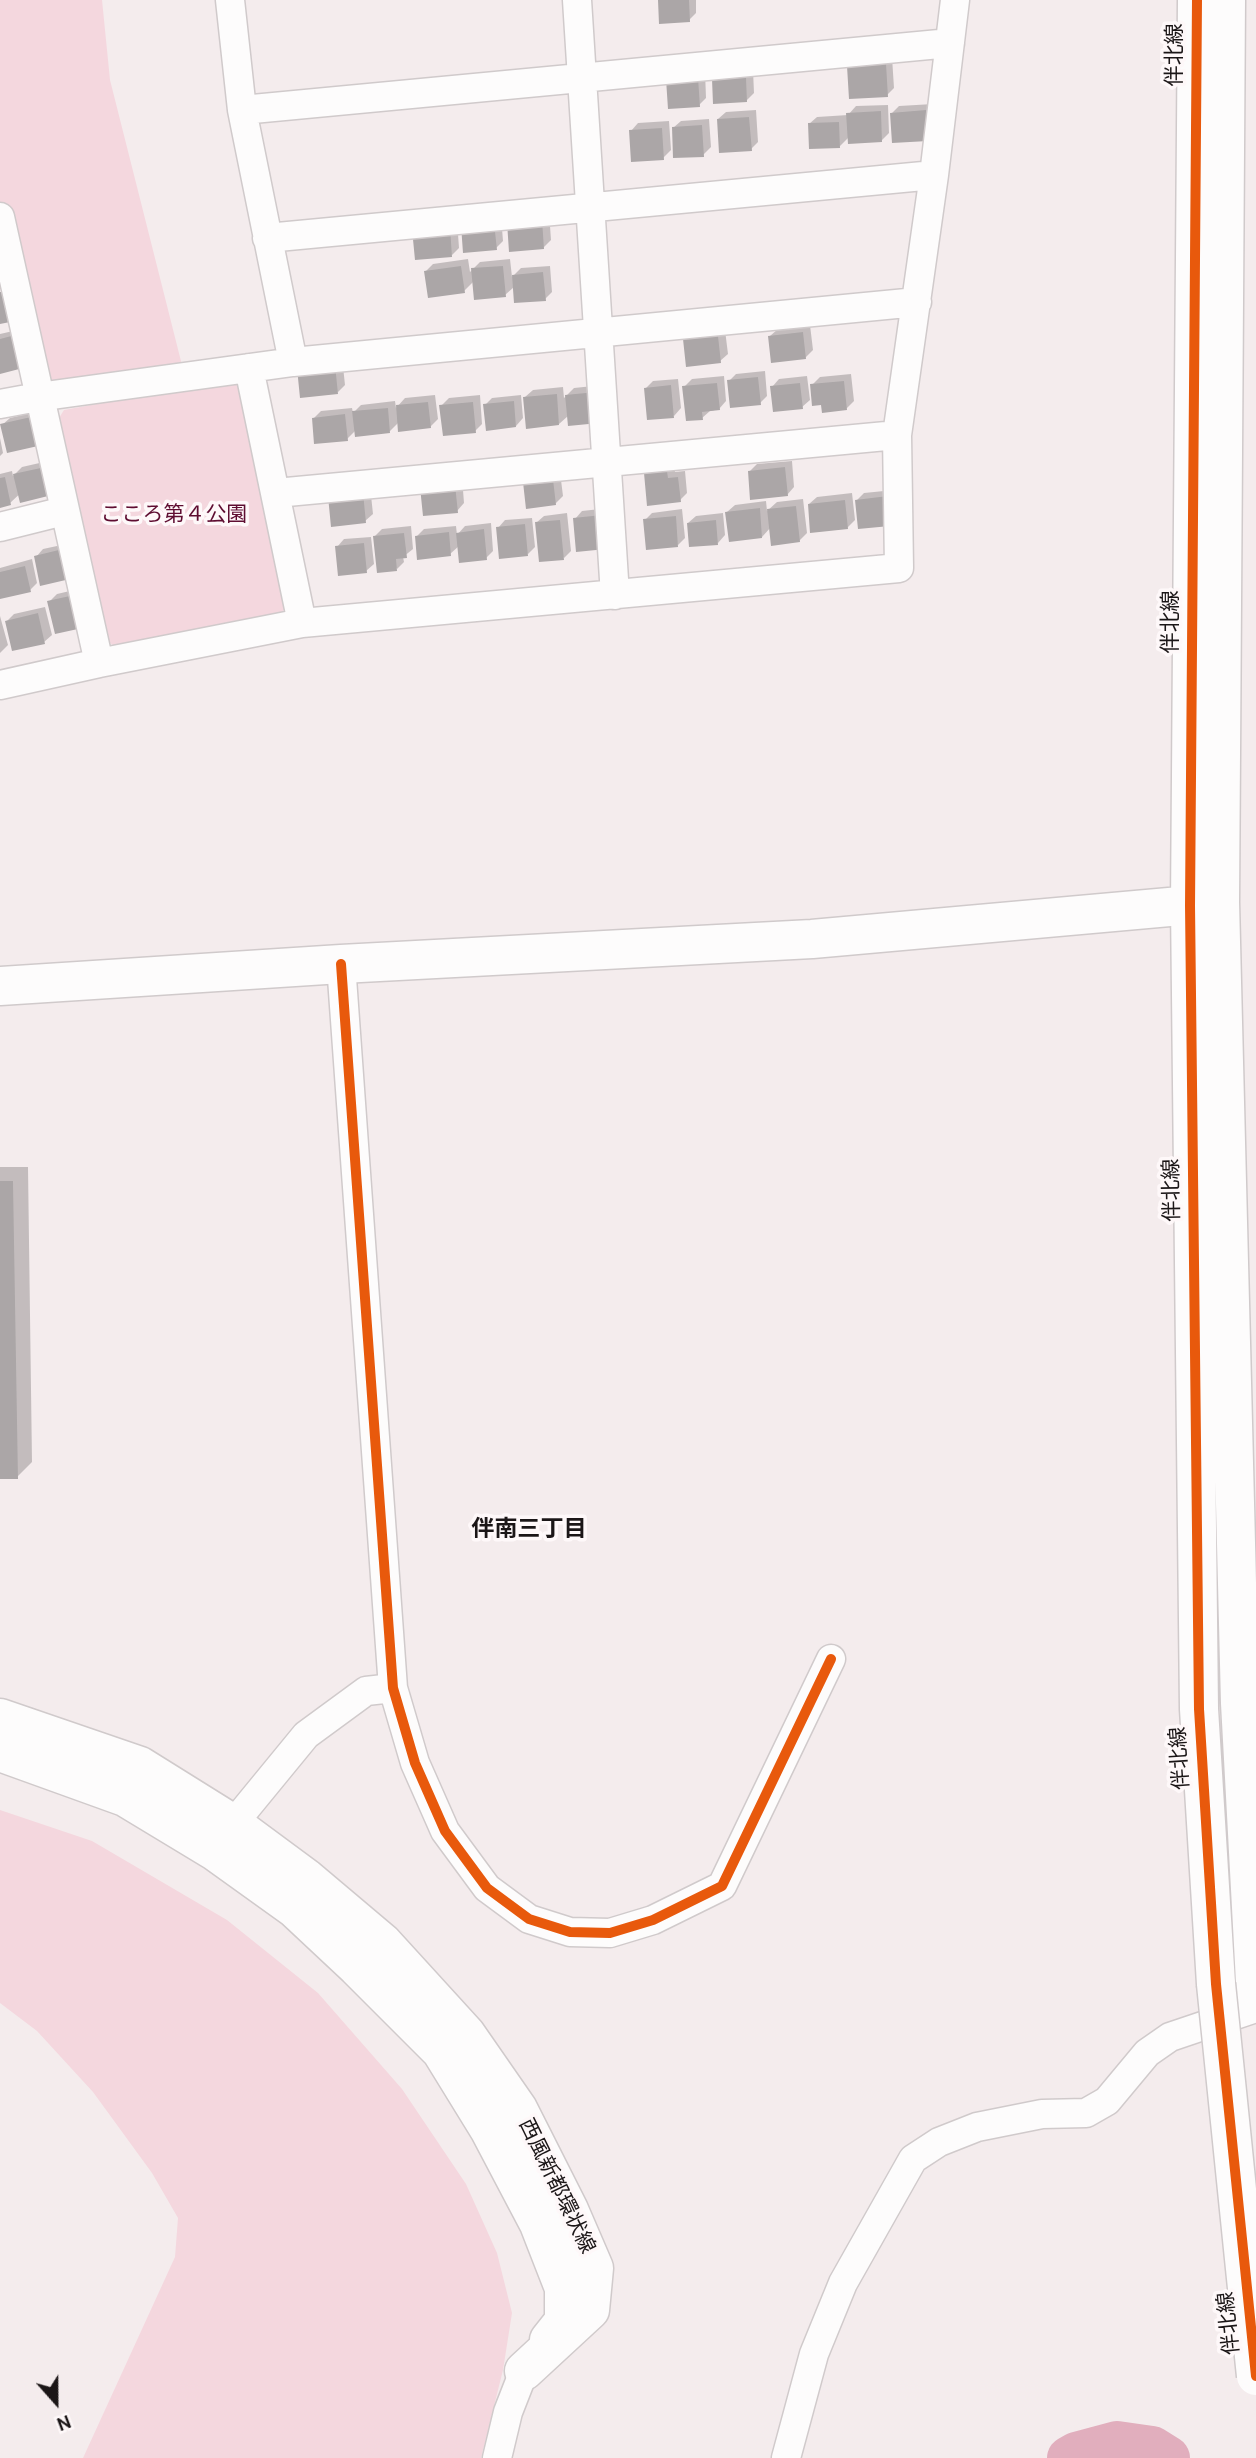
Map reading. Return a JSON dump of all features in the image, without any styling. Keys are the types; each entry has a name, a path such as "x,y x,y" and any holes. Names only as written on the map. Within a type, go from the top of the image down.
{"street":[{"path":"230,0 242,110 293,362"},
{"path":"577,0 615,595"},
{"path":"0,685 302,623 899,568 897,435 917,302 955,0"},
{"name":"伴北線","path":"1197,0 1205,904 1255,1996"},
{"name":"伴北線","path":"1226,0 1205,904 1199,1709 1216,1984 1256,2376"},
{"path":"242,110 950,43"},
{"path":"267,238 934,174"},
{"path":"0,218 4,259 99,663"},
{"path":"0,404 293,362 917,302"},
{"path":"249,368 302,623"},
{"path":"276,493 897,435"},
{"path":"0,527 65,511"},
{"path":"0,986 341,964 811,939 1205,904"},
{"path":"341,964 393,1688 415,1763 445,1831 486,1888 529,1919 570,1932 610,1933 653,1920 722,1886 831,1659"},
{"path":"233,1824 306,1735 366,1691 393,1688"},
{"name":"西風新都環状線","path":"0,1718 140,1766 233,1824 306,1878 383,1943 466,2034 518,2109 569,2210 594,2268 590,2310 524,2371"},
{"name":"西風新都環状線","path":"0,1752 125,1797 216,1853 294,1908 441,2051 496,2141 539,2224 564,2288 564,2322 524,2371"},
{"path":"1212,1913 1253,1914"},
{"path":"786,2458 814,2354 843,2283 913,2159 939,2142 976,2126 1042,2114 1086,2113 1107,2101 1147,2053 1170,2037 1255,1996"},
{"path":"497,2458 509,2412 524,2371"}],"green space":[{"path":"0,0 102,0 110,80 185,377 38,397 18,305 0,201"},
{"name":"こころ第４公園","path":"227,380 243,389 292,596 282,613 118,648 103,639 54,426 64,410"},
{"path":"0,1810 92,1841 227,1920 318,1993 402,2089 466,2184 497,2253 512,2313 503,2370 481,2458 83,2458 175,2257 178,2218 152,2173 93,2092 37,2031 0,2003"}],"building":[{"path":"658,0 689,0 690,22 659,24"},
{"path":"886,63 888,97 849,99 847,66"},
{"path":"698,77 700,107 668,109 666,79"},
{"path":"746,77 747,102 713,104 712,79"},
{"path":"926,110 928,141 892,143 890,113"},
{"path":"881,111 882,142 848,144 846,113"},
{"path":"749,117 752,151 719,153 717,119"},
{"path":"839,122 840,148 809,149 808,123"},
{"path":"702,125 704,157 673,158 672,127"},
{"path":"662,128 664,160 631,162 629,130"},
{"path":"542,219 544,249 509,252 507,222"},
{"path":"494,222 497,250 463,253 461,225"},
{"path":"450,226 452,257 415,260 412,229"},
{"path":"461,266 465,293 428,298 424,271"},
{"path":"503,266 506,297 474,300 471,268"},
{"path":"543,272 546,301 514,303 512,275"},
{"path":"0,292 3,292 10,322 0,324"},
{"path":"803,332 806,359 771,363 768,336"},
{"path":"15,335 23,368 0,374 0,339"},
{"path":"718,336 721,363 686,367 683,339"},
{"path":"335,364 338,394 300,398 297,368"},
{"path":"758,377 761,405 730,408 727,380"},
{"path":"844,381 847,410 822,413 821,405 812,406 810,384"},
{"path":"717,383 720,410 702,412 703,420 686,421 682,386"},
{"path":"800,383 803,409 773,412 770,386"},
{"path":"671,385 674,418 647,420 644,388"},
{"path":"596,392 599,423 568,426 565,395"},
{"path":"557,394 559,425 526,429 523,397"},
{"path":"514,401 516,427 486,431 483,404"},
{"path":"428,402 431,428 398,432 396,405"},
{"path":"473,402 476,433 443,436 439,405"},
{"path":"388,408 390,433 355,437 352,411"},
{"path":"345,414 348,441 314,444 312,418"},
{"path":"31,417 38,446 7,453 0,424"},
{"path":"50,466 56,494 20,503 13,474"},
{"path":"785,467 788,496 750,500 748,471"},
{"path":"667,471 668,478 678,477 681,502 647,506 644,473"},
{"path":"5,477 11,505 0,508 0,478"},
{"path":"553,479 556,505 526,509 523,482"},
{"path":"455,484 458,513 423,516 420,487"},
{"path":"363,492 366,523 331,527 328,496"},
{"path":"888,496 890,526 858,529 855,500"},
{"path":"845,500 848,529 810,533 808,504"},
{"path":"796,506 800,542 771,546 767,509"},
{"path":"760,508 762,538 729,542 725,512"},
{"path":"602,515 606,549 576,552 573,518"},
{"path":"676,516 678,547 646,550 643,519"},
{"path":"560,520 564,560 539,562 535,522"},
{"path":"716,520 718,545 689,547 687,523"},
{"path":"525,524 528,556 499,559 496,527"},
{"path":"484,529 487,560 459,563 456,533"},
{"path":"449,532 451,556 417,560 415,536"},
{"path":"404,533 407,558 396,559 397,571 377,573 373,536"},
{"path":"364,543 367,573 338,576 335,546"},
{"path":"63,549 70,579 40,586 34,556"},
{"path":"25,566 31,592 0,599 0,572"},
{"path":"79,594 87,627 55,634 47,601"},
{"path":"38,613 45,644 12,651 5,621"},
{"path":"0,1181 13,1181 18,1479 0,1479"}],"waterway":[{"path":"1069,2458 1117,2443 1152,2448 1168,2458"}],"cycle path":[{"path":"1197,0 1190,905 1199,1709 1216,1984 1256,2376"},
{"path":"341,964 393,1688 415,1763 445,1831 487,1888 529,1919 570,1932 610,1933 653,1920 722,1886 831,1659"}],"district":[{"name":"伴南三丁目","path":"529,1531"}]}
